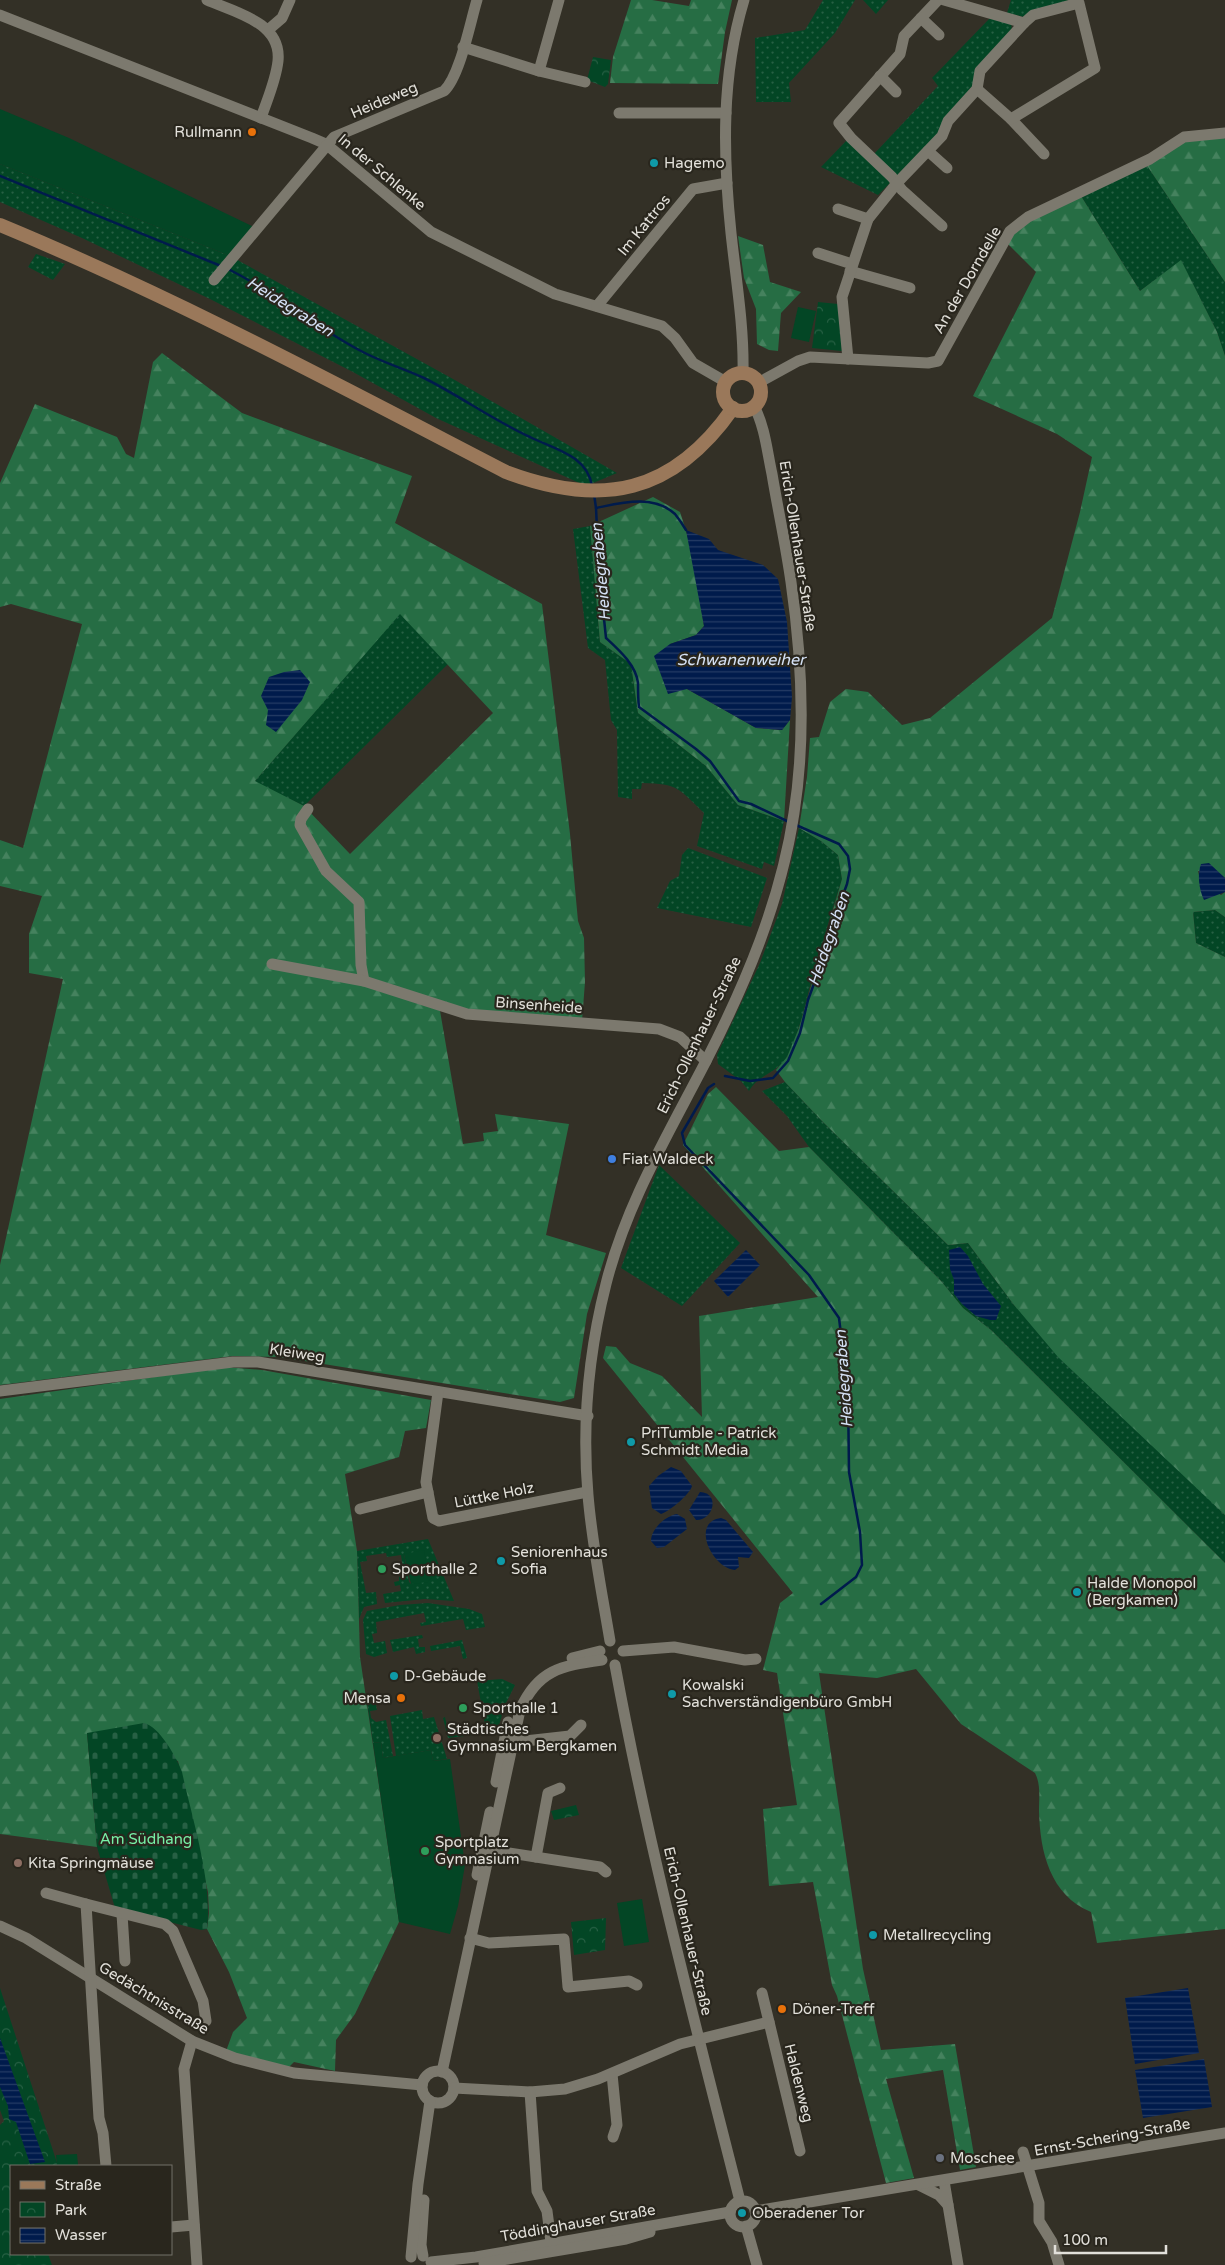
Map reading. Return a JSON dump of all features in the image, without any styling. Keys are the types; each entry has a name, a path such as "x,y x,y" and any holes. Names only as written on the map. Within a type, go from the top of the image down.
{"main road":[{"path":"0,225 63,251 238,334 506,472 538,484 576,490 603,490 641,484 674,468 707,443 733,408"},
{"path":"743,373 749,375 758,383 760,395 754,406 744,410 733,408 728,404 723,394 726,382 733,375 743,373"}],"street":[{"path":"207,0 256,21 268,30 275,41 278,61 261,118"},
{"path":"268,30 282,18 290,0"},
{"name":"Heideweg","path":"221,271 326,144 334,137 444,91 449,86 464,47 477,0"},
{"path":"539,71 558,0"},
{"path":"743,373 742,321 726,183 726,113 729,64 744,0"},
{"path":"938,0 904,36 900,54 840,118 839,123 851,138 942,226"},
{"path":"944,0 976,4 1024,23"},
{"path":"848,359 842,305 843,290 868,219 897,184 942,136 948,121 977,90 980,71 1024,23 1033,15 1079,2 1095,68 1011,119"},
{"name":"In der Schlenke","path":"0,15 326,144 431,232 569,300 597,306 662,326 675,338 694,363 726,382"},
{"path":"921,18 938,35"},
{"path":"464,47 539,71 585,82"},
{"path":"880,76 896,92"},
{"path":"977,90 1011,119 1044,154"},
{"path":"619,113 726,113"},
{"name":"An der Dorndelle","path":"758,383 798,361 810,357 928,363 938,361 1010,231 1028,217 1150,159 1184,137 1225,133"},
{"path":"928,151 947,168"},
{"name":"Im Kattros","path":"597,306 693,189 726,183"},
{"path":"838,209 868,219"},
{"path":"818,253 910,288"},
{"name":"Erich-Ollenhauer-Straße","path":"610,1641 594,1552 587,1492 588,1416 594,1339 606,1281 619,1241 646,1177 732,1009 766,924 780,879 792,824 802,738 799,642 788,562 765,438 754,406"},
{"path":"308,810 301,819 300,825 326,871 360,902 361,965 364,982"},
{"name":"Binsenheide","path":"272,964 364,982 467,1014 660,1029 680,1037 706,1061"},
{"name":"Kleiweg","path":"0,1391 242,1362 289,1366 588,1416"},
{"name":"Lüttke Holz","path":"438,1392 428,1463 428,1492 433,1518 439,1521 587,1492"},
{"path":"360,1509 428,1492"},
{"path":"610,1641 617,1642 623,1651 621,1661 615,1665 608,1665 601,1656 603,1644 610,1641"},
{"path":"623,1651 674,1647 745,1660 756,1660"},
{"path":"442,2072 470,1938 468,1924 486,1850 513,1707 527,1688 549,1666 601,1656"},
{"name":"Erich-Ollenhauer-Straße","path":"615,1665 651,1844 698,2040 740,2201"},
{"path":"508,1738 525,1741 570,1736 581,1725"},
{"path":"536,1857 548,1793 560,1788"},
{"path":"486,1850 600,1867 606,1872"},
{"path":"46,1892 122,1914 165,1924 173,1931 203,2001 206,2021"},
{"path":"86,1904 99,2118 103,2133 106,2165"},
{"path":"122,1914 125,1961"},
{"name":"Gedächtnisstraße","path":"0,1926 26,1938 192,2041 235,2058 287,2072 422,2085"},
{"path":"470,1938 489,1943 564,1939 568,1986 629,1981 637,1985"},
{"name":"Haldenweg","path":"762,1993 800,2151"},
{"path":"454,2088 530,2092 565,2089 612,2074 655,2053 768,2022"},
{"path":"192,2041 184,2069 197,2265"},
{"path":"442,2072 451,2078 454,2088 449,2099 434,2102 423,2094 422,2085 429,2074 442,2072"},
{"path":"612,2074 617,2125 613,2138"},
{"path":"530,2092 538,2190 547,2211 551,2242"},
{"path":"421,2261 418,2184 434,2102"},
{"name":"Ernst-Schering-Straße","path":"755,2211 1225,2133"},
{"path":"1024,2155 1039,2203 1039,2221 1052,2242 1059,2265"},
{"path":"944,2181 958,2265"},
{"path":"919,2185 939,2195 948,2205"},
{"path":"740,2201 750,2203 755,2211 754,2220 746,2226 737,2225 730,2215 733,2205 740,2201"},
{"name":"Töddinghauser Straße","path":"421,2261 476,2257 551,2242 730,2215"},
{"name":"Töddinghauser Straße","path":"470,2265 626,2239 641,2233 730,2215"},
{"path":"172,2227 194,2225"},
{"path":"746,2226 757,2265"}],"green space":[{"path":"631,0 652,0 689,6 691,0 732,0 725,32 718,84 610,83 613,57"},
{"path":"823,0 855,0 835,33 789,83 791,102 756,102 755,38 805,30"},
{"path":"863,0 888,0 876,14"},
{"path":"1011,0 1069,0 1024,17 1007,13"},
{"path":"990,18 1011,22 1012,31 939,132 898,177 874,154 938,86 932,78"},
{"path":"593,57 611,60 608,84 605,87 587,80"},
{"path":"0,109 69,138 254,227 230,256 0,164"},
{"path":"1223,137 1225,139 1225,282 1146,164 1188,140"},
{"path":"848,139 891,182 878,195 821,167"},
{"path":"0,164 230,256 453,379 617,473 586,486 436,418 353,372 210,299 82,238 0,202"},
{"path":"1146,164 1225,282 1225,356 1217,332 1181,261 1140,291 1081,196"},
{"path":"1081,196 1140,291 1181,260 1217,332 1225,356 1225,878 1220,874 1198,871 1200,880 1221,895 1225,892 1225,917 1215,910 1193,912 1196,943 1225,957 1225,1515 1058,1357 1014,1305 968,1243 948,1245 824,1123 776,1070 787,1057 799,1028 842,879 838,855 821,841 799,828 807,777 810,738 819,737 830,702 846,689 868,692 902,725 930,718 1052,618 1080,512 1092,457 1057,434 973,396 1036,272 1005,241 1010,231"},
{"path":"738,236 763,245 770,282 801,292 781,313 778,351 769,350 757,344 756,309 744,278"},
{"path":"36,254 65,264 53,280 28,267"},
{"path":"818,302 838,304 842,351 812,348"},
{"path":"798,307 816,311 809,342 791,338"},
{"path":"162,353 242,413 412,476 395,523 542,604 570,834 578,921 584,938 585,982 582,1021 501,1016 439,1005 463,1144 484,1141 483,1133 498,1131 495,1114 569,1124 546,1235 606,1253 587,1314 574,1398 560,1402 280,1357 233,1356 0,1385 0,1265 63,979 29,973 29,934 42,896 0,886 0,840 23,848 82,624 11,604 0,607 0,483 35,404 117,437 126,454 134,458 153,362","holes":["400,614 493,713 350,854 304,806 255,781"]},
{"path":"653,497 680,512 692,554 704,626 696,635 670,644 687,689 756,728 782,730 790,720 784,821 738,805 706,766 638,713 631,664 600,642 590,526"},
{"path":"590,526 600,642 631,664 638,713 706,766 738,805 784,821 774,866 764,862 762,869 697,846 704,813 683,793 671,786 642,783 641,789 632,789 632,799 618,797 617,730 611,720 605,660 588,648 573,529"},
{"path":"400,613 448,664 304,806 254,782"},
{"path":"799,828 821,841 838,855 842,879 792,1046 784,1061 753,1085 749,1091 741,1081 718,1064 717,1055 760,963 782,904"},
{"path":"688,848 767,878 751,927 657,908 670,881 679,876 682,855"},
{"path":"1215,910 1225,917 1225,957 1196,943 1193,912"},
{"path":"785,1082 948,1245 968,1243 1014,1305 1225,1515 1225,1563 991,1330 963,1308 941,1281 809,1147 787,1116 762,1091"},
{"path":"716,1087 779,1151 809,1147 941,1281 963,1308 991,1330 1225,1563 1225,1929 1097,1943 1091,1912 1066,1895 1050,1870 1042,1842 1039,1787 1035,1773 961,1724 916,1669 877,1678 819,1673 863,1969 881,2050 955,2044 976,2167 960,2170 943,2070 886,2079 914,2178 886,2183 837,1996 832,1985 813,1882 769,1886 763,1809 797,1805 777,1673 763,1670 780,1603 793,1593 603,1358 606,1346 616,1347 630,1363 662,1376 702,1417 699,1316 818,1297 683,1145 708,1094"},
{"path":"659,1165 740,1243 682,1306 621,1268"},
{"path":"224,1367 262,1370 431,1400 426,1428 405,1431 399,1457 345,1474 357,1551 360,1657 399,1922 355,2014 336,2040 335,2071 294,2062 286,2070 225,2054 233,2032 247,2018 229,1972 207,1929 209,1913 208,1892 178,1761 87,1733 97,1847 0,1834 0,1399"},
{"path":"428,1539 454,1601 425,1599 385,1603 383,1594 401,1591 400,1585 395,1586 394,1582 399,1581 399,1577 404,1576 401,1555 387,1557 386,1553 366,1556 367,1561 360,1562 366,1593 376,1592 377,1604 364,1607 359,1619 357,1551","holes":["404,1554 429,1569 411,1584"]},
{"path":"424,1550 427,1567 432,1577 428,1582 411,1584 404,1554"},
{"path":"428,1603 469,1609 482,1614 485,1627 466,1630 463,1619 421,1626 420,1623 426,1622 424,1613 376,1622 377,1633 372,1634 374,1643 385,1641 387,1653 374,1657 366,1654 363,1620 367,1611 400,1605"},
{"path":"422,1635 423,1638 418,1639 419,1647 425,1647 425,1652 416,1654 414,1647 393,1652 390,1640"},
{"path":"462,1640 467,1658 463,1659 460,1646 431,1651 430,1646"},
{"path":"502,1679 515,1685 505,1705 497,1732 448,1738 443,1718 445,1717 449,1736 486,1730 477,1681"},
{"path":"366,1695 375,1700 377,1710 370,1711 371,1718 376,1722 386,1720 393,1756 383,1758 381,1742 373,1743"},
{"path":"422,1710 423,1719 434,1717 447,1759 433,1761 431,1750 396,1756 390,1716"},
{"name":"Am Südhang","path":"144,1723 150,1725 161,1736 172,1751 182,1772 204,1871 208,1911 207,1929 201,1930 115,1908 97,1847 87,1733"},
{"name":"Sportplatz Gymnasium","path":"381,1742 383,1758 431,1750 433,1761 450,1759 465,1865 458,1906 450,1934 399,1922 373,1743"},
{"path":"576,1805 579,1815 554,1820 551,1811"},
{"path":"642,1899 649,1942 624,1946 617,1903"},
{"path":"606,1918 605,1950 574,1955 571,1922"},
{"path":"0,1988 58,2165 10,2165 10,2255 48,2255 52,2265 0,2265 0,2125 4,2121 0,2110"},
{"path":"77,2154 78,2165 57,2165 56,2155"}],"water":[{"name":"Schwanenweiher","path":"686,530 709,539 718,550 763,565 778,579 787,622 792,697 790,720 782,730 756,728 687,689 668,694 654,656 670,644 696,635 704,626"},
{"path":"300,670 310,682 302,700 276,732 266,725 268,710 261,696 269,677 284,672"},
{"path":"1209,863 1225,878 1225,892 1204,900 1200,887 1199,872 1201,864"},
{"path":"960,1247 968,1256 983,1284 1001,1306 996,1320 976,1316 954,1294 954,1280 950,1269 949,1250"},
{"path":"746,1250 760,1265 728,1297 714,1281"},
{"path":"671,1467 681,1471 692,1486 679,1502 661,1514 652,1508 649,1486 658,1476"},
{"path":"700,1492 711,1497 712,1507 707,1516 696,1520 689,1510"},
{"path":"677,1514 685,1519 687,1529 664,1547 657,1548 651,1541 653,1532 664,1520"},
{"path":"721,1518 726,1520 753,1552 749,1558 738,1557 739,1567 735,1570 719,1562 712,1554 708,1545 707,1528 712,1521"},
{"path":"1188,1988 1199,2053 1135,2064 1125,1998"},
{"path":"0,2038 45,2162 30,2164 16,2122 9,2119 8,2106 0,2087"},
{"path":"1204,2059 1212,2107 1143,2118 1135,2070"}],"waterway":[{"name":"Heidegraben","path":"0,176 221,266"},
{"name":"Heidegraben","path":"228,269 262,288 344,342 424,378 516,430 568,454 584,467 589,475 592,486"},
{"name":"Heidegraben","path":"594,494 596,508 626,502 657,504 675,514 686,530"},
{"name":"Heidegraben","path":"596,508 599,571 606,638 626,658 637,676 639,707 710,761 739,801 751,804 789,822"},
{"name":"Heidegraben","path":"725,1076 750,1081 773,1078 788,1061 800,1033 808,1000 847,884 850,869 848,856 839,844 796,825"},
{"name":"Heidegraben","path":"714,1084 708,1088 682,1133 685,1145 809,1275 839,1318 848,1392 849,1472 860,1532 862,1565 856,1577 821,1604"}],"place":[{"name":"Rullmann","path":"252,132"},
{"name":"Hagemo","path":"654,163"},
{"name":"Fiat Waldeck","path":"612,1159"},
{"name":"PriTumble - Patrick Schmidt Media","path":"631,1442"},
{"name":"Seniorenhaus Sofia","path":"501,1561"},
{"name":"Sporthalle 2","path":"382,1569"},
{"name":"Halde Monopol (Bergkamen)","path":"1077,1592"},
{"name":"D-Gebäude","path":"394,1676"},
{"name":"Kowalski Sachverständigenbüro GmbH","path":"672,1694"},
{"name":"Mensa","path":"401,1698"},
{"name":"Sporthalle 1","path":"463,1708"},
{"name":"Städtisches Gymnasium Bergkamen","path":"437,1738"},
{"name":"Sportplatz Gymnasium","path":"425,1851"},
{"name":"Kita Springmäuse","path":"18,1863"},
{"name":"Metallrecycling","path":"873,1935"},
{"name":"Döner-Treff","path":"782,2009"},
{"name":"Moschee","path":"940,2158"},
{"name":"Oberadener Tor","path":"742,2213"}]}
